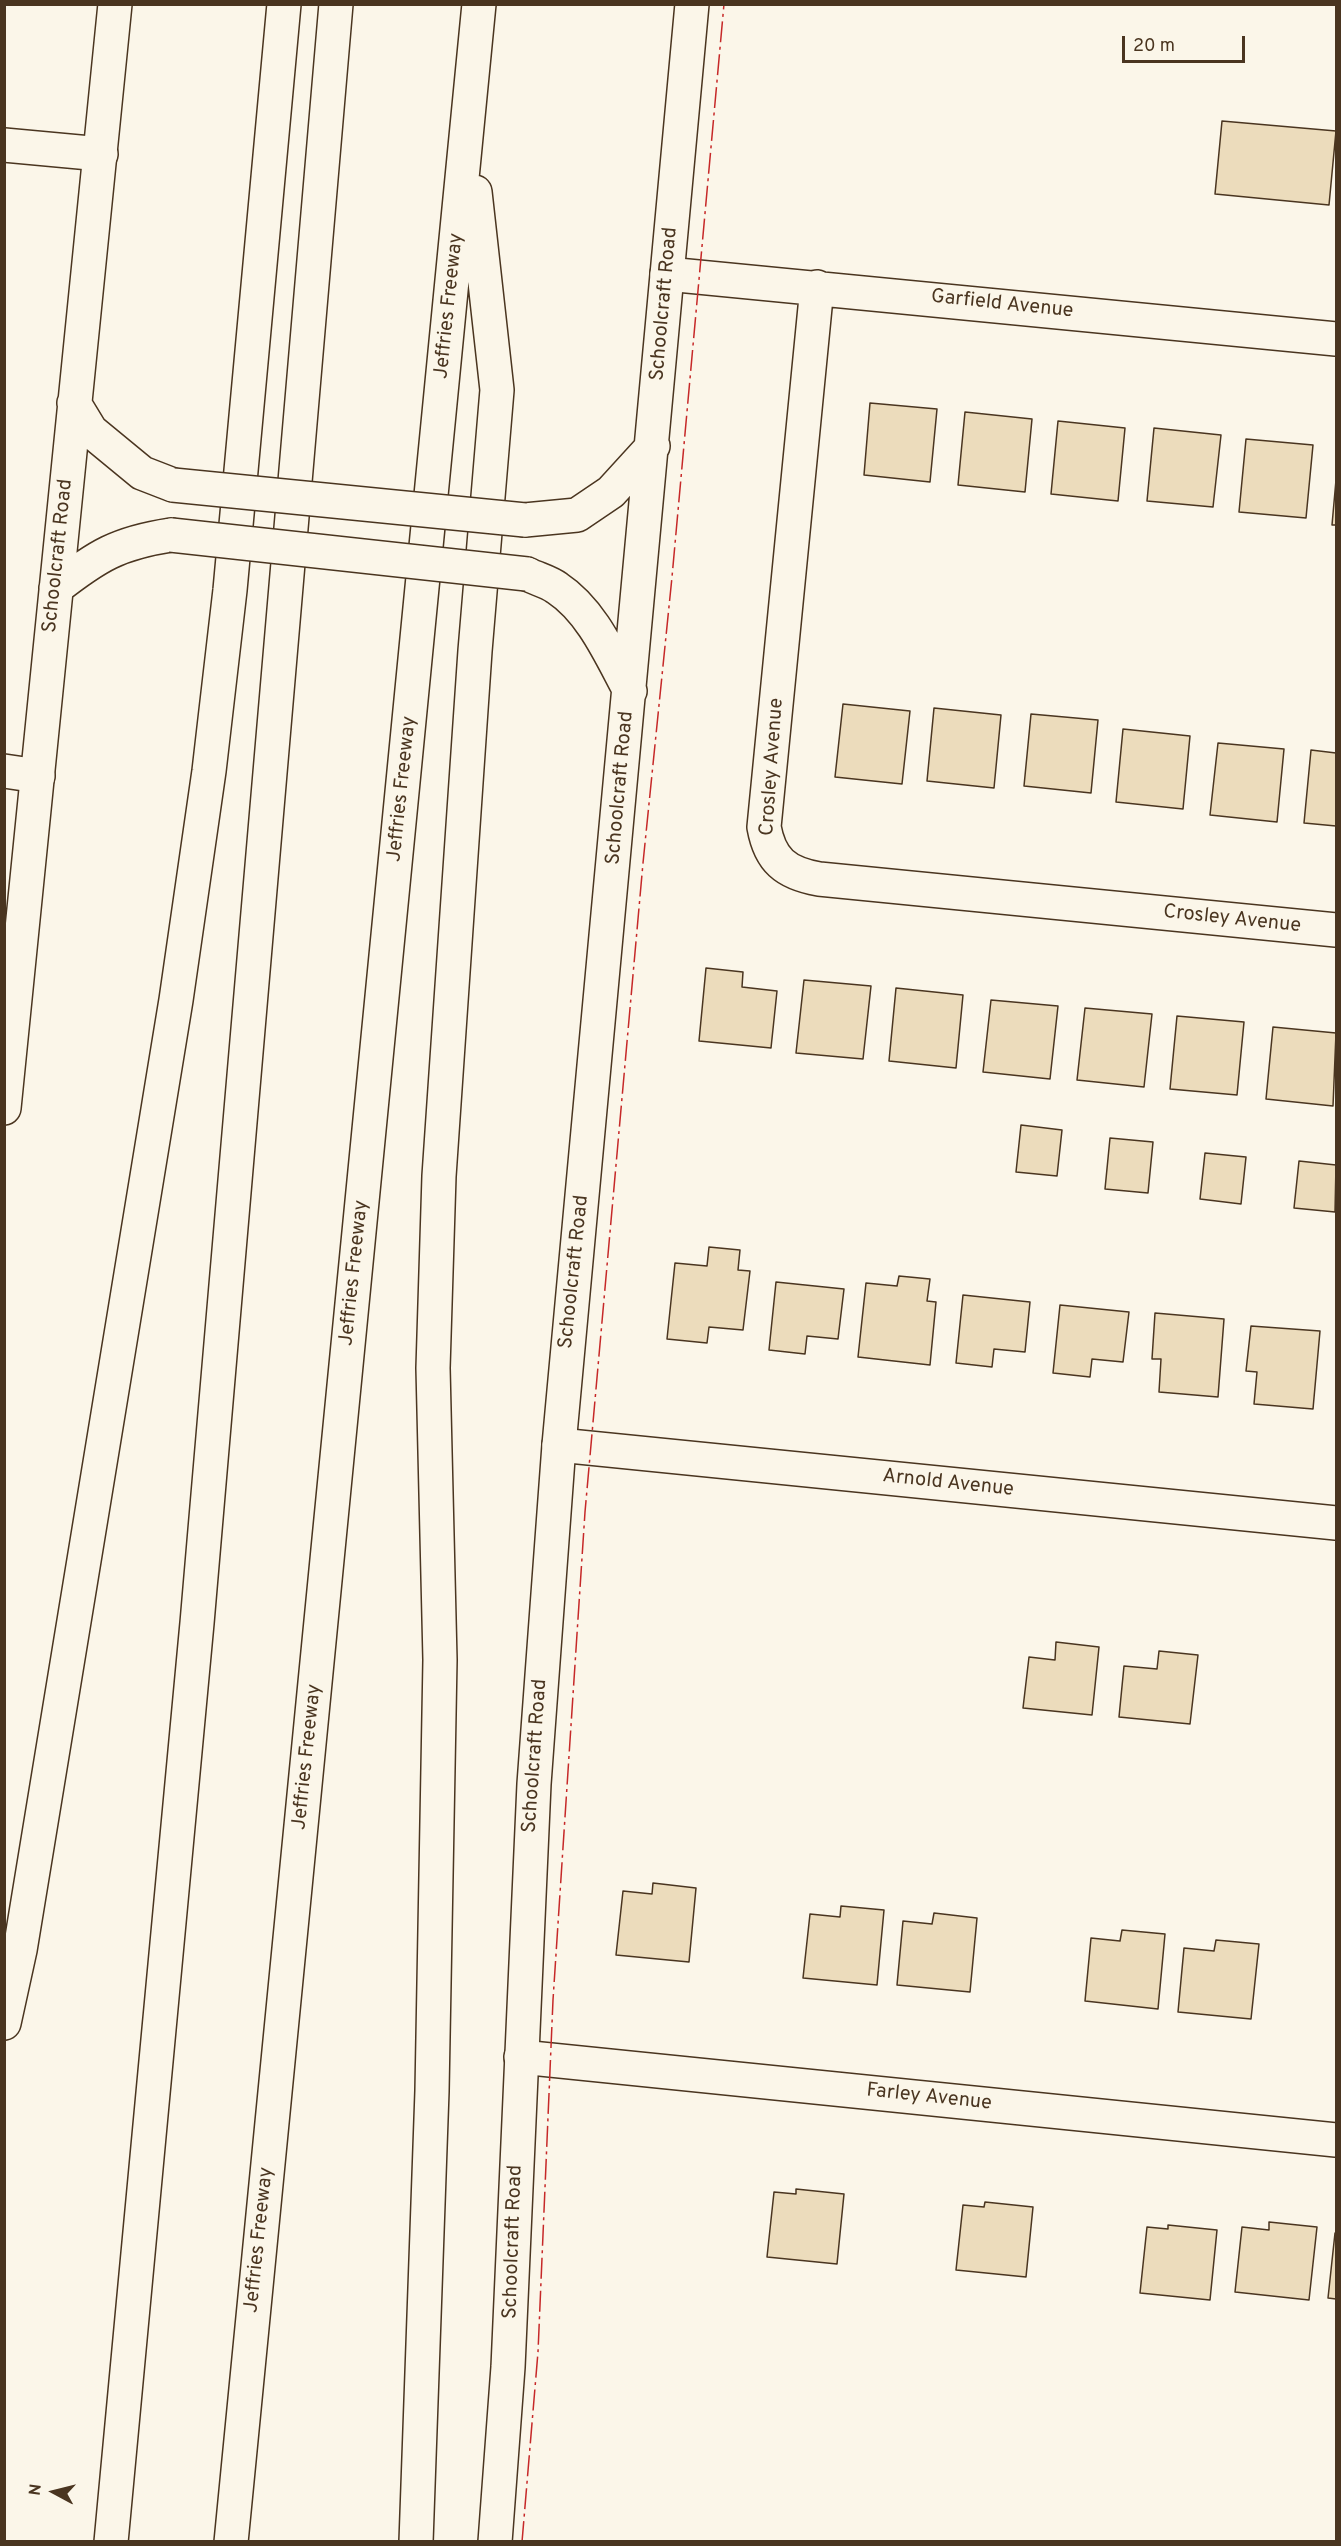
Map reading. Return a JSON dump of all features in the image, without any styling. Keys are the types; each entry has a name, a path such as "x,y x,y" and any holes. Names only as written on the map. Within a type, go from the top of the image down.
{"main road":[{"name":"Schoolcraft Road","path":"4,1108 115,4"},
{"path":"4,2023 20,1950 176,1000 209,771 230,591 284,4"},
{"path":"111,2541 196,1634 336,4"},
{"name":"Jeffries Freeway","path":"231,2541 479,4"},
{"name":"Schoolcraft Road","path":"495,2541 508,2367 534,1784 559,1444 653,446 692,4"},
{"path":"416,2541 432,2103 440,1660 433,1368 439,1176 474,663 497,390 468,126"},
{"path":"4,145 101,154"},
{"name":"Garfield Avenue","path":"667,274 817,286 1336,339"},
{"name":"Crosley Avenue","path":"817,286 764,827 768,846 776,859 789,870 819,879 1336,930"},
{"path":"74,403 91,431 142,473 173,485 525,520 577,515 611,492 653,446"},
{"path":"56,588 111,550 136,540 171,535 527,574 556,587 576,603 605,645 630,692"},
{"path":"4,771 38,776"},
{"name":"Arnold Avenue","path":"559,1444 1336,1523"},
{"name":"Farley Avenue","path":"521,2057 1336,2140"}],"building":[{"path":"1222,121 1336,131 1329,205 1215,194"},
{"path":"870,403 937,409 930,482 864,475"},
{"path":"965,412 1032,419 1025,492 958,485"},
{"path":"1058,421 1125,428 1118,501 1051,494"},
{"path":"1154,428 1221,435 1213,507 1147,501"},
{"path":"1246,439 1313,445 1306,518 1239,512"},
{"path":"1336,480 1336,525 1332,525"},
{"path":"843,704 910,711 902,784 835,777"},
{"path":"934,708 1001,715 994,788 927,781"},
{"path":"1031,714 1098,720 1091,793 1024,786"},
{"path":"1123,729 1190,736 1183,809 1116,802"},
{"path":"1218,743 1284,749 1277,822 1210,815"},
{"path":"1311,750 1336,753 1336,826 1304,823"},
{"path":"706,968 743,972 742,987 777,991 771,1048 699,1041"},
{"path":"804,980 871,986 863,1059 796,1053"},
{"path":"896,988 963,995 956,1068 889,1061"},
{"path":"991,1000 1058,1006 1050,1079 983,1072"},
{"path":"1085,1008 1152,1014 1144,1087 1077,1080"},
{"path":"1177,1016 1244,1022 1237,1095 1170,1089"},
{"path":"1273,1027 1336,1033 1333,1106 1266,1099"},
{"path":"1021,1125 1062,1130 1057,1176 1016,1172"},
{"path":"1110,1138 1153,1142 1148,1193 1105,1189"},
{"path":"1205,1153 1246,1157 1241,1204 1200,1199"},
{"path":"1299,1161 1336,1165 1335,1212 1294,1208"},
{"path":"709,1247 740,1250 738,1270 750,1271 743,1330 709,1327 707,1343 667,1339 675,1263 707,1266"},
{"path":"899,1276 930,1279 927,1301 936,1302 930,1365 858,1357 866,1283 897,1286"},
{"path":"776,1282 844,1289 838,1339 807,1336 805,1354 769,1350"},
{"path":"963,1295 1030,1302 1025,1352 994,1349 992,1367 956,1363"},
{"path":"1060,1305 1129,1312 1123,1362 1092,1359 1090,1377 1053,1373"},
{"path":"1155,1313 1224,1319 1218,1397 1159,1392 1161,1359 1152,1359"},
{"path":"1251,1326 1320,1331 1313,1409 1254,1404 1257,1372 1246,1371"},
{"path":"1056,1642 1099,1647 1092,1715 1023,1708 1029,1657 1055,1660"},
{"path":"1159,1651 1198,1655 1190,1724 1119,1717 1124,1666 1157,1669"},
{"path":"653,1883 696,1888 689,1962 616,1955 623,1891 652,1894"},
{"path":"841,1906 884,1910 877,1985 803,1978 810,1914 840,1917"},
{"path":"934,1913 977,1918 970,1992 897,1985 903,1921 932,1924"},
{"path":"1122,1930 1165,1934 1158,2009 1085,2001 1091,1938 1120,1941"},
{"path":"1216,1940 1259,1944 1251,2019 1178,2012 1184,1948 1214,1951"},
{"path":"796,2189 844,2194 837,2264 767,2257 774,2192 796,2194"},
{"path":"985,2202 1033,2207 1026,2277 956,2270 963,2205 984,2207"},
{"path":"1269,2222 1317,2227 1309,2300 1235,2292 1242,2227 1269,2230"},
{"path":"1168,2225 1217,2230 1210,2300 1140,2293 1147,2227 1168,2229"},
{"path":"1336,2233 1336,2299 1328,2298"}],"power":[{"path":"522,2542 538,2352 553,2000 585,1512 643,863 672,577 724,4"}]}
